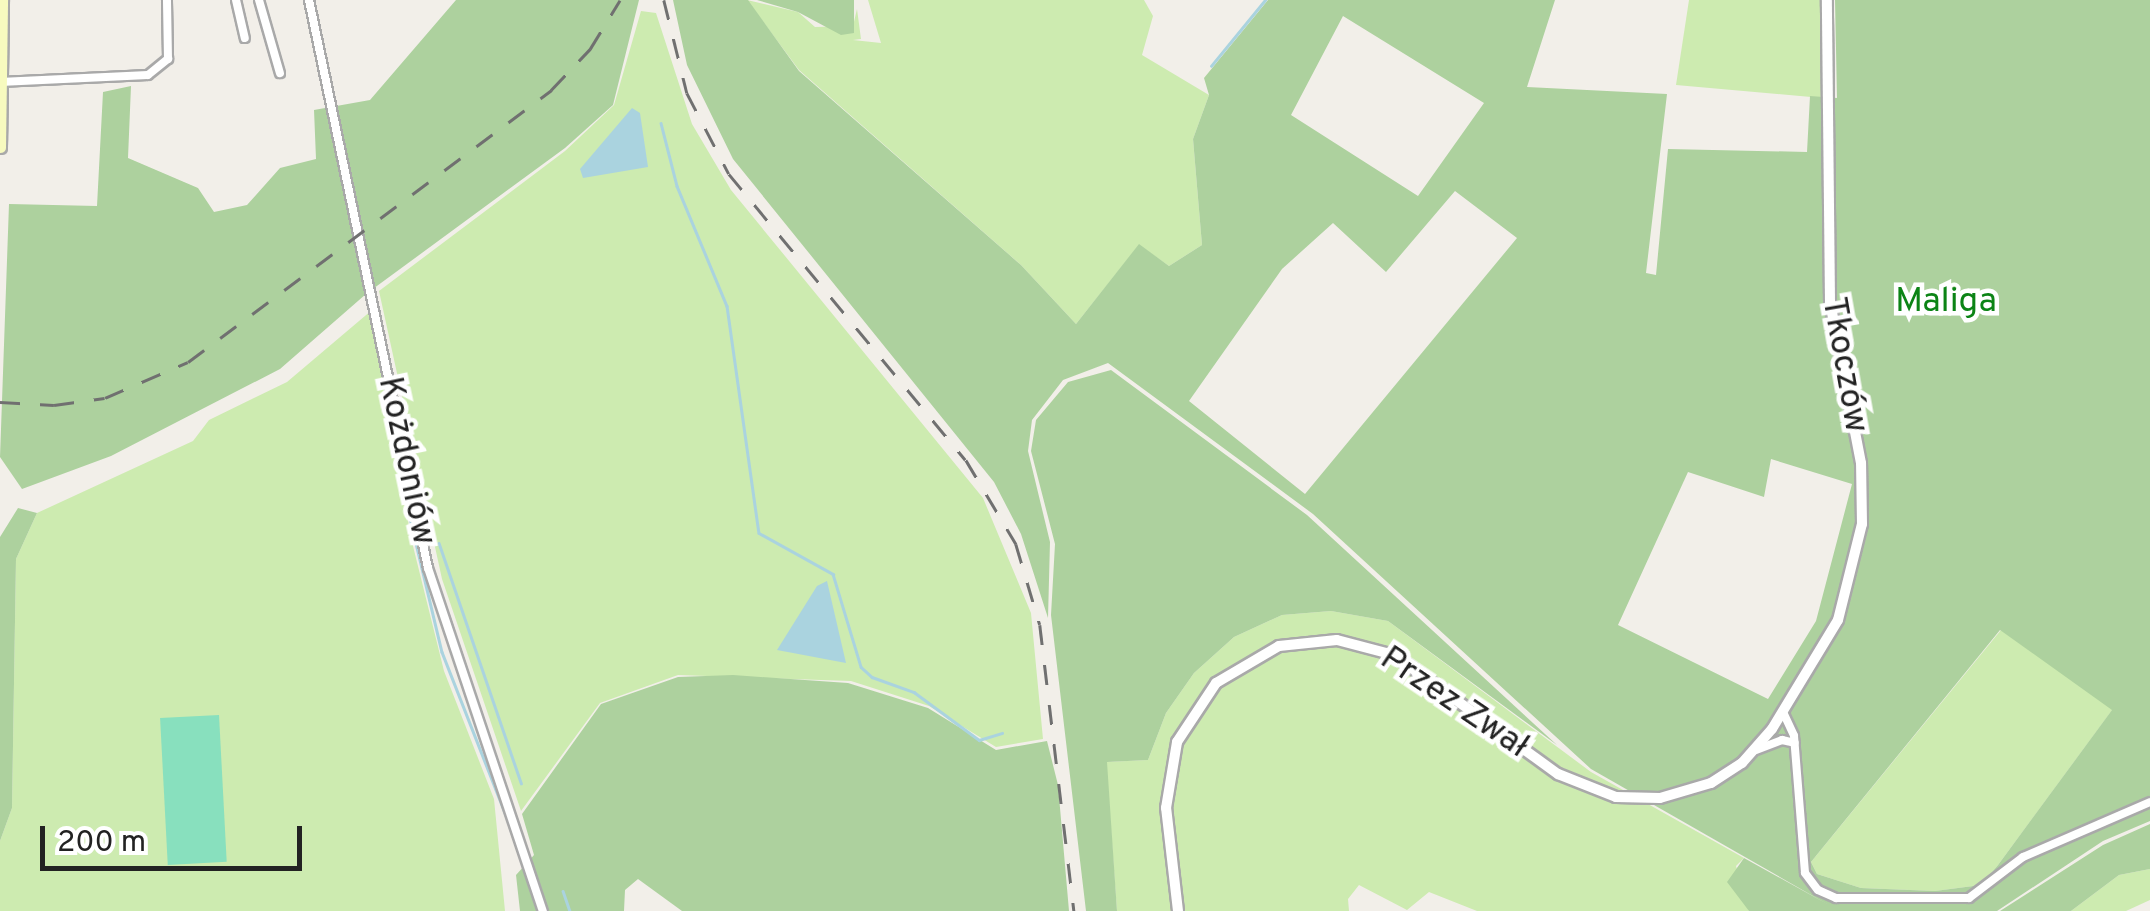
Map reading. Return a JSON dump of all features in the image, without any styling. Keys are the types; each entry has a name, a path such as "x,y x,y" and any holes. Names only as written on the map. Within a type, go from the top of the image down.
{"main road":[{"path":"0,147 2,0"}],"street":[{"path":"0,82 148,75 168,58 167,0"},
{"path":"236,0 245,38"},
{"path":"260,0 280,73"},
{"name":"Kożdoniów","path":"309,0 428,568 543,911"},
{"name":"Tkoczów","path":"1783,712 1838,620 1862,510 1859,452 1831,310 1826,0"},
{"name":"Przez Zwał","path":"1178,911 1166,808 1176,742 1216,682 1279,646 1337,640 1394,655 1558,774 1608,795 1678,795 1711,783 1752,754 1783,712"},
{"path":"1783,712 1794,743 1804,873 1818,890 1836,898 1969,898 2023,857 2150,802"},
{"path":"1752,754 1782,740 1794,743"}],"green space":[{"path":"456,0 639,0 613,105 565,148 366,294 280,369 111,456 22,489 0,457 9,204 97,206 103,92 131,86 128,158 198,188 214,212 247,205 280,168 316,159 314,110 370,100"},
{"name":"Maliga","path":"673,0 748,0 799,71 1021,265 1076,324 1139,244 1169,266 1202,245 1193,139 1209,95 1204,78 1268,0 1555,0 1527,87 1667,94 1646,273 1656,275 1668,149 1807,152 1810,96 1837,98 1835,0 2150,0 2150,821 2103,841 1997,911 1749,911 1727,882 1744,858 1827,904 1591,769 1313,514 1108,363 1063,380 1032,420 1028,451 1050,542 1048,618 1021,534 994,482 733,159 687,65","holes":["1343,16 1484,103 1418,196 1291,115","1455,191 1517,238 1305,494 1189,401 1282,269 1333,223 1386,272","1771,459 1852,484 1816,621 1768,699 1618,625 1688,472 1764,497","2000,630 2112,710 1981,885 1935,891 1861,888 1817,874 1811,862"]},
{"path":"747,0 798,12 815,27 853,26 857,9 861,39 853,40 881,43 868,0 1144,0 1153,16 1142,55 1209,95 1193,139 1202,245 1169,266 1139,245 1076,324 1021,265 799,70"},
{"path":"757,0 854,0 854,33 841,35 798,12"},
{"path":"1689,0 1820,0 1822,98 1676,85"},
{"path":"641,11 656,13 692,124 731,190 983,498 1031,613 1043,739 996,747 929,706 851,681 678,675 600,703 521,811 442,579 379,291 565,151 614,105"},
{"path":"372,310 411,538 444,671 494,799 505,911 0,911 0,841 12,808 16,559 37,513 193,441 209,420 287,382"},
{"path":"1111,370 1307,515 1557,745 1388,621 1331,611 1282,615 1234,637 1194,673 1166,713 1148,760 1107,762 1117,911 1086,911 1051,615 1055,544 1031,451 1036,420 1068,382"},
{"path":"18,508 37,513 16,559 12,808 0,841 0,537"},
{"path":"1331,611 1388,621 1591,772 1744,858 1736,866 1749,911 1477,911 1429,892 1407,910 1359,885 1348,899 1349,911 1117,911 1106,762 1148,760 1166,713 1194,673 1234,637 1282,615"},
{"path":"2001,630 2113,709 1998,865 1981,885 1935,891 1861,888 1817,874 1811,862"},
{"path":"733,675 848,683 928,708 996,750 1047,741 1058,785 1069,911 682,911 638,879 625,890 624,911 520,911 516,875 534,855 522,814 601,704 678,677"},
{"path":"219,715 227,862 168,865 160,718"},
{"path":"2150,824 2150,869 2119,875 2071,911 2000,911 2103,845"},
{"path":"2150,869 2150,900 2126,911 2071,911 2119,875"}],"water":[{"path":"632,108 640,113 648,167 583,178 580,169"},
{"path":"827,581 846,663 777,650 817,586"}],"waterway":[{"path":"1211,66 1265,0"},
{"path":"661,123 677,186 727,306 759,533 833,574 861,667 872,677 914,692 979,740 1002,733"},
{"path":"405,497 442,652 511,828"},
{"path":"439,543 521,783"},
{"path":"563,891 570,911"},
{"path":"536,902 539,911"}],"railway":[{"path":"0,402 54,405 105,398 188,362 551,90 590,49 620,0"},
{"path":"664,0 687,93 729,174 966,460 1016,544 1040,625 1074,911"}]}
